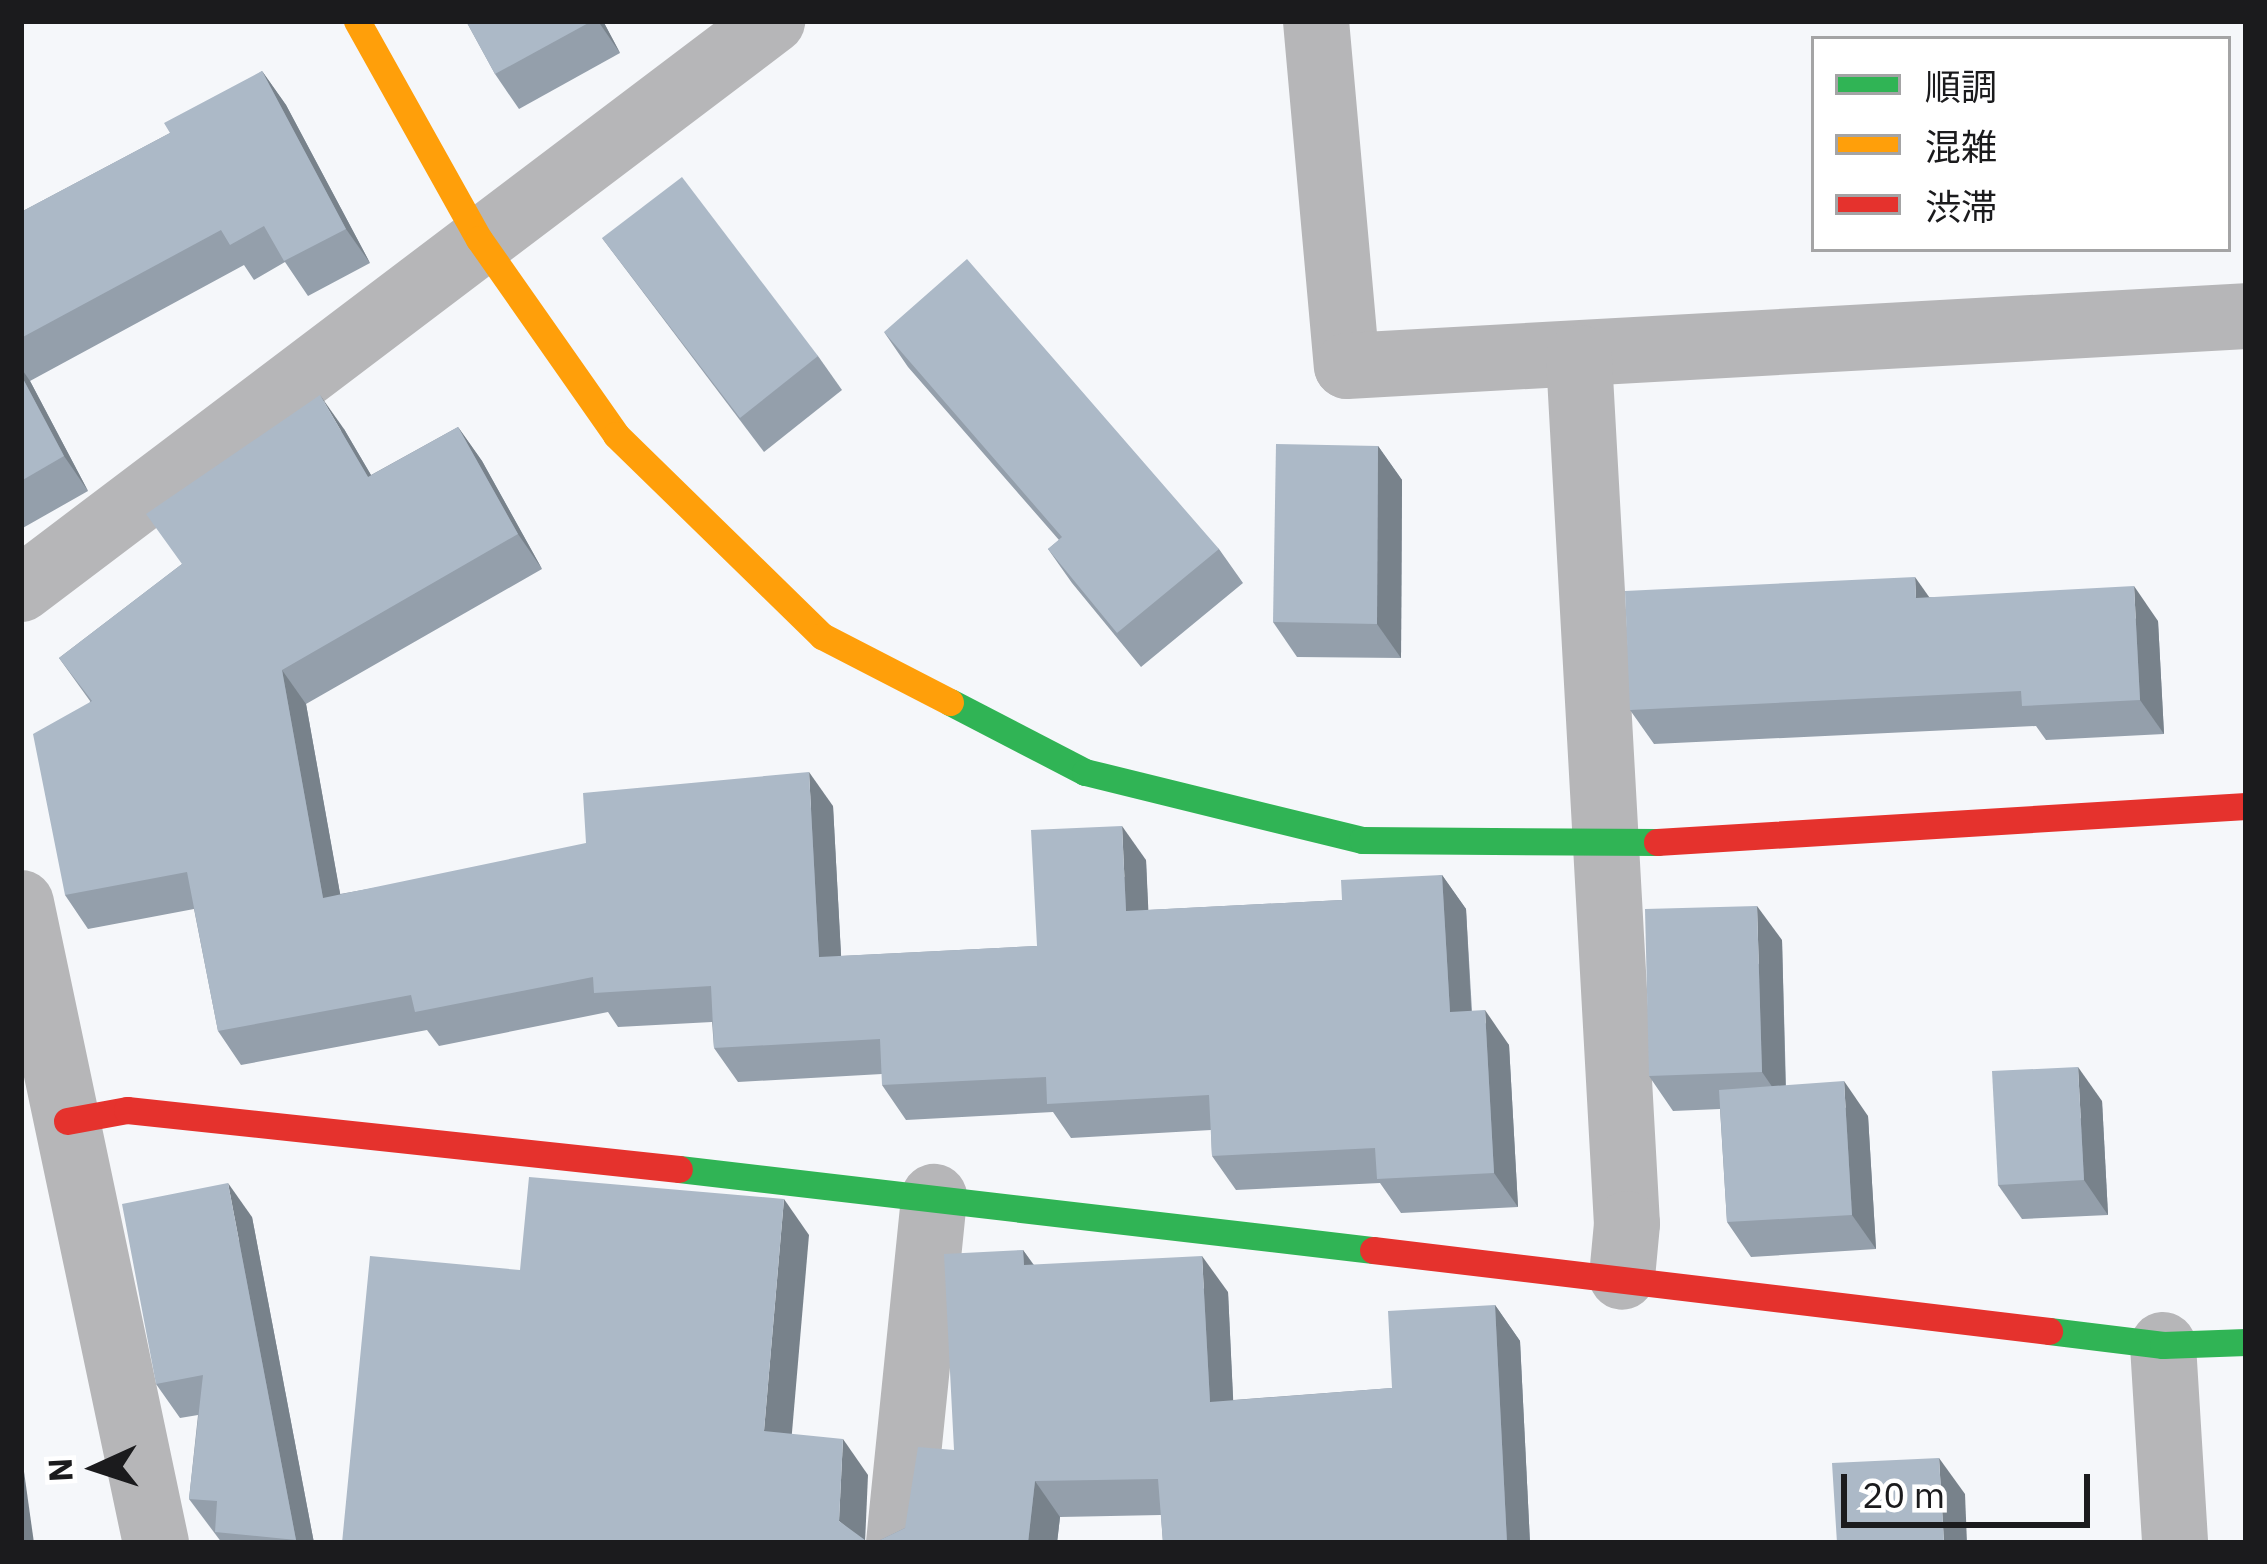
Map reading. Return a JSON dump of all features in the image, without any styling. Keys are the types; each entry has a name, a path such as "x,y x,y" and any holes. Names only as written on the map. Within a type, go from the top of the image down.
{"street":[{"path":"357,21 479,239 616,436 822,636 1085,772 1362,839 1606,844 2246,806"},
{"path":"21,589 772,21"},
{"path":"1316,21 1347,366 1579,358 2246,316"},
{"path":"1579,358 1627,1224 1622,1277"},
{"path":"21,903 156,1543"},
{"path":"67,1121 127,1110 934,1197 2163,1346 2246,1342"},
{"path":"899,1543 934,1197"},
{"path":"2163,1346 2175,1543"}],"building":[{"path":"466,21 592,21 495,74"},
{"path":"262,71 346,229 284,261 264,226 230,245 221,230 21,338 21,212 170,133 164,123"},
{"path":"682,177 818,356 740,418 602,238"},
{"path":"967,259 1219,549 1117,633 1048,549 1062,537 884,332"},
{"path":"21,375 64,456 21,481"},
{"path":"320,395 368,477 458,427 518,534 282,670 323,898 586,843 583,793 809,772 819,957 1037,946 1031,830 1122,826 1126,911 1342,900 1341,880 1442,875 1450,1012 1485,1010 1494,1173 1377,1179 1375,1148 1212,1156 1209,1095 1047,1104 1046,1077 882,1085 880,1039 714,1048 711,986 594,993 593,977 415,1012 411,995 218,1031 187,872 65,895 33,734 92,701 59,658 182,564 146,514"},
{"path":"1276,444 1378,446 1377,624 1273,622"},
{"path":"1915,577 1916,598 2134,586 2140,700 2022,706 2021,691 1630,710 1625,591"},
{"path":"1757,906 1762,1072 1649,1076 1645,909"},
{"path":"2078,1067 2084,1180 1998,1185 1992,1071"},
{"path":"1844,1081 1852,1215 1727,1222 1719,1090"},
{"path":"529,1177 784,1199 764,1431 843,1439 839,1521 869,1543 342,1543 370,1256 520,1270"},
{"path":"228,1183 296,1540 215,1532 217,1501 189,1499 203,1375 156,1384 122,1204"},
{"path":"1023,1250 1024,1265 1202,1256 1210,1402 1392,1388 1388,1311 1495,1305 1507,1543 1163,1543 1158,1479 1035,1481 1028,1543 874,1543 905,1528 918,1447 954,1450 944,1254"},
{"path":"1939,1458 1944,1543 1837,1543 1832,1463"}],"traffic: fast":[{"path":"950,702 1085,772 1362,840 1657,842"},
{"path":"679,1169 1373,1250"},
{"path":"2049,1331 2163,1345 2246,1342"}],"traffic: slow":[{"path":"357,21 479,239 616,435 822,636 950,702"}],"traffic: jam":[{"path":"1657,842 2246,806"},
{"path":"67,1121 127,1110 679,1169"},
{"path":"1373,1250 2049,1331"}]}
